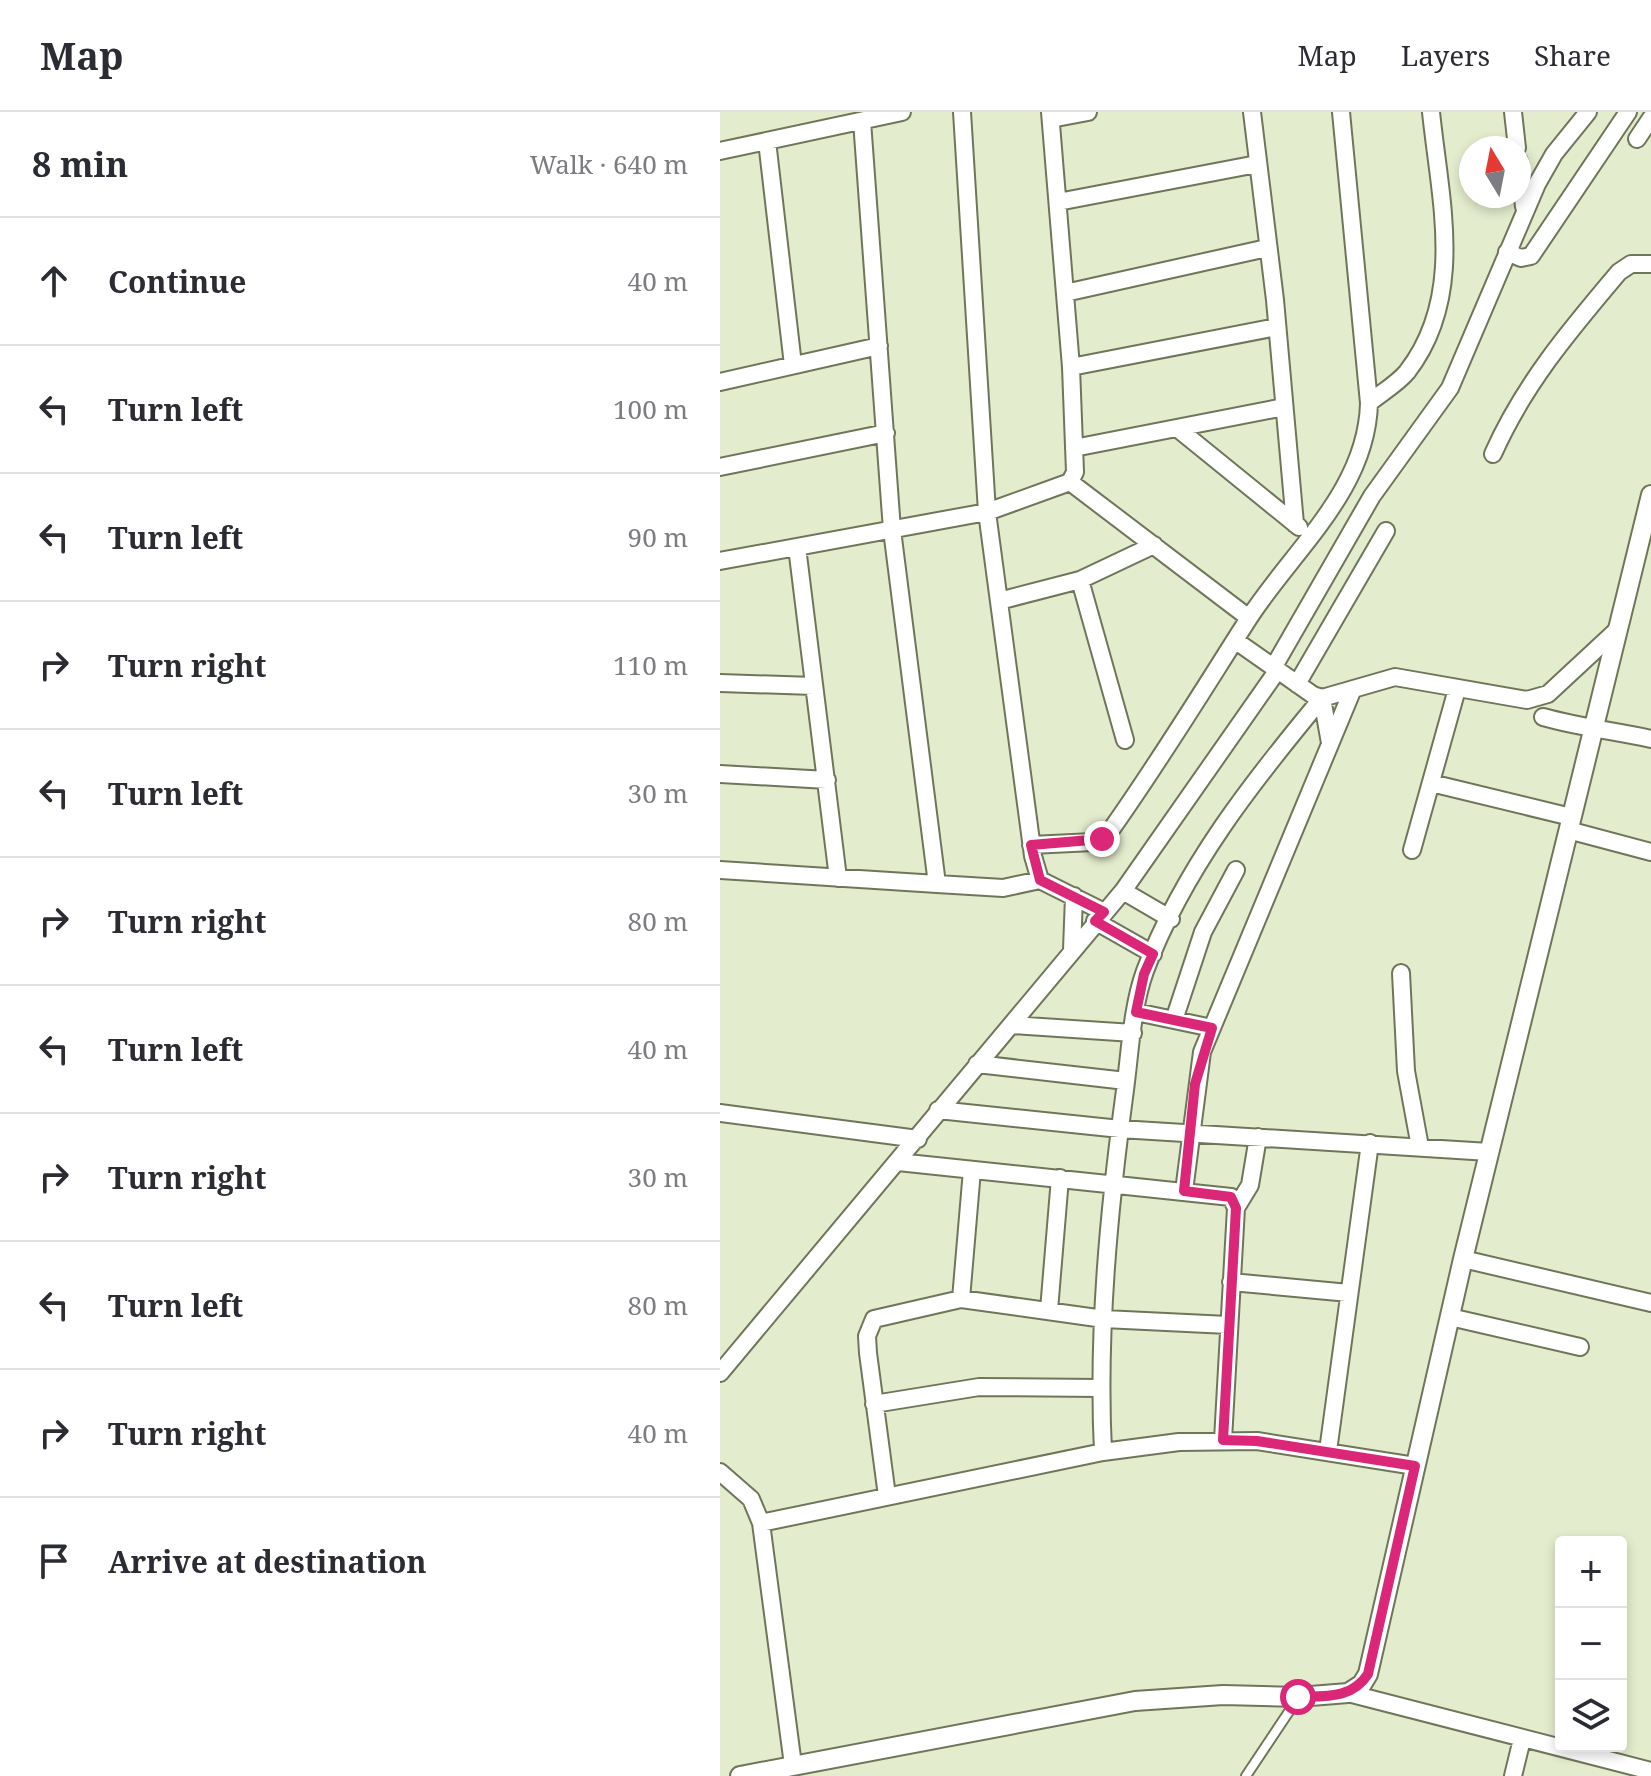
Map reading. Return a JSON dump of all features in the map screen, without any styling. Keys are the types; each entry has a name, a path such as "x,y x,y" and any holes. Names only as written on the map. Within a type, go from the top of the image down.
{"street":[{"path":"720,151 902,112"},
{"path":"962,112 987,512 1031,845 1040,880"},
{"path":"720,561 987,512 1070,482 1075,472 1071,367 1050,116 1088,112"},
{"path":"1252,112 1277,327 1295,524"},
{"path":"1031,845 1093,842 1108,834 1249,618 1354,470 1366,433 1369,403 1341,112"},
{"path":"1369,403 1408,370 1440,308 1445,287 1444,243 1431,112"},
{"path":"1513,112 1516,136"},
{"path":"720,1373 1123,891 1275,669 1363,510 1450,388 1525,210 1554,154 1588,112"},
{"path":"1507,252 1521,258 1531,256 1628,112"},
{"path":"1637,139 1651,118"},
{"path":"862,121 892,530 937,884"},
{"path":"767,141 793,365"},
{"path":"1058,202 1257,164"},
{"path":"1065,293 1267,248"},
{"path":"1493,454 1510,415 1553,350 1619,272 1631,264 1651,264"},
{"path":"1071,367 1277,327"},
{"path":"720,382 879,346"},
{"path":"1074,448 1284,407"},
{"path":"1177,428 1310,536"},
{"path":"720,467 886,433"},
{"path":"1070,482 1249,618"},
{"path":"1348,1693 1362,1684 1368,1674 1463,1259 1651,495"},
{"path":"1297,684 1386,531"},
{"path":"999,601 1080,580 1154,545"},
{"path":"797,547 838,878"},
{"path":"1080,580 1125,740"},
{"path":"1103,1452 1100,1388 1114,1184 1136,1012 1144,974 1153,954 1230,814 1322,698 1395,677 1517,700 1539,698 1618,629"},
{"path":"1236,641 1322,698 1331,745"},
{"path":"720,683 814,686"},
{"path":"1184,1191 1195,1084 1212,1028 1353,689"},
{"path":"1412,850 1457,689"},
{"path":"1543,717 1584,729 1594,727 1651,739"},
{"path":"720,774 827,780"},
{"path":"1431,783 1570,824 1651,852"},
{"path":"720,870 1003,888 1040,880 1074,896 1153,954"},
{"path":"1174,1020 1203,932 1236,870"},
{"path":"1123,891 1171,919"},
{"path":"1072,951 1074,896"},
{"path":"1401,973 1406,1071 1420,1147"},
{"path":"1136,1012 1212,1028"},
{"path":"1011,1025 1133,1033"},
{"path":"977,1064 1126,1081"},
{"path":"938,1110 1120,1129 1489,1152"},
{"path":"720,1113 918,1139"},
{"path":"1223,1440 1236,1208 1250,1185 1258,1137"},
{"path":"1328,1451 1370,1143"},
{"path":"898,1162 1231,1197 1236,1208"},
{"path":"961,1299 972,1170"},
{"path":"1049,1310 1060,1178"},
{"path":"1463,1259 1651,1303"},
{"path":"1231,1282 1349,1293"},
{"path":"887,1496 867,1336 874,1319 961,1299 1104,1319 1228,1325"},
{"path":"1450,1317 1580,1347"},
{"path":"874,1404 979,1387 1100,1388"},
{"path":"761,1523 1103,1452 1223,1440 1257,1441 1415,1466"},
{"path":"720,1472 751,1499 761,1523 793,1765"},
{"path":"749,1775 1164,1697 1298,1697 1348,1693 1651,1771"},
{"path":"1513,1776 1522,1739"}],"lane":[{"path":"1246,1776 1298,1697"}],"route":[{"path":"1102,839 1031,845 1040,880 1060,887 1104,912 1095,921 1153,954 1144,974 1136,1012 1212,1028 1202,1052 1195,1084 1184,1191 1225,1195 1235,1201 1223,1440 1257,1441 1415,1466 1368,1674 1362,1684 1348,1693 1298,1697"}]}
